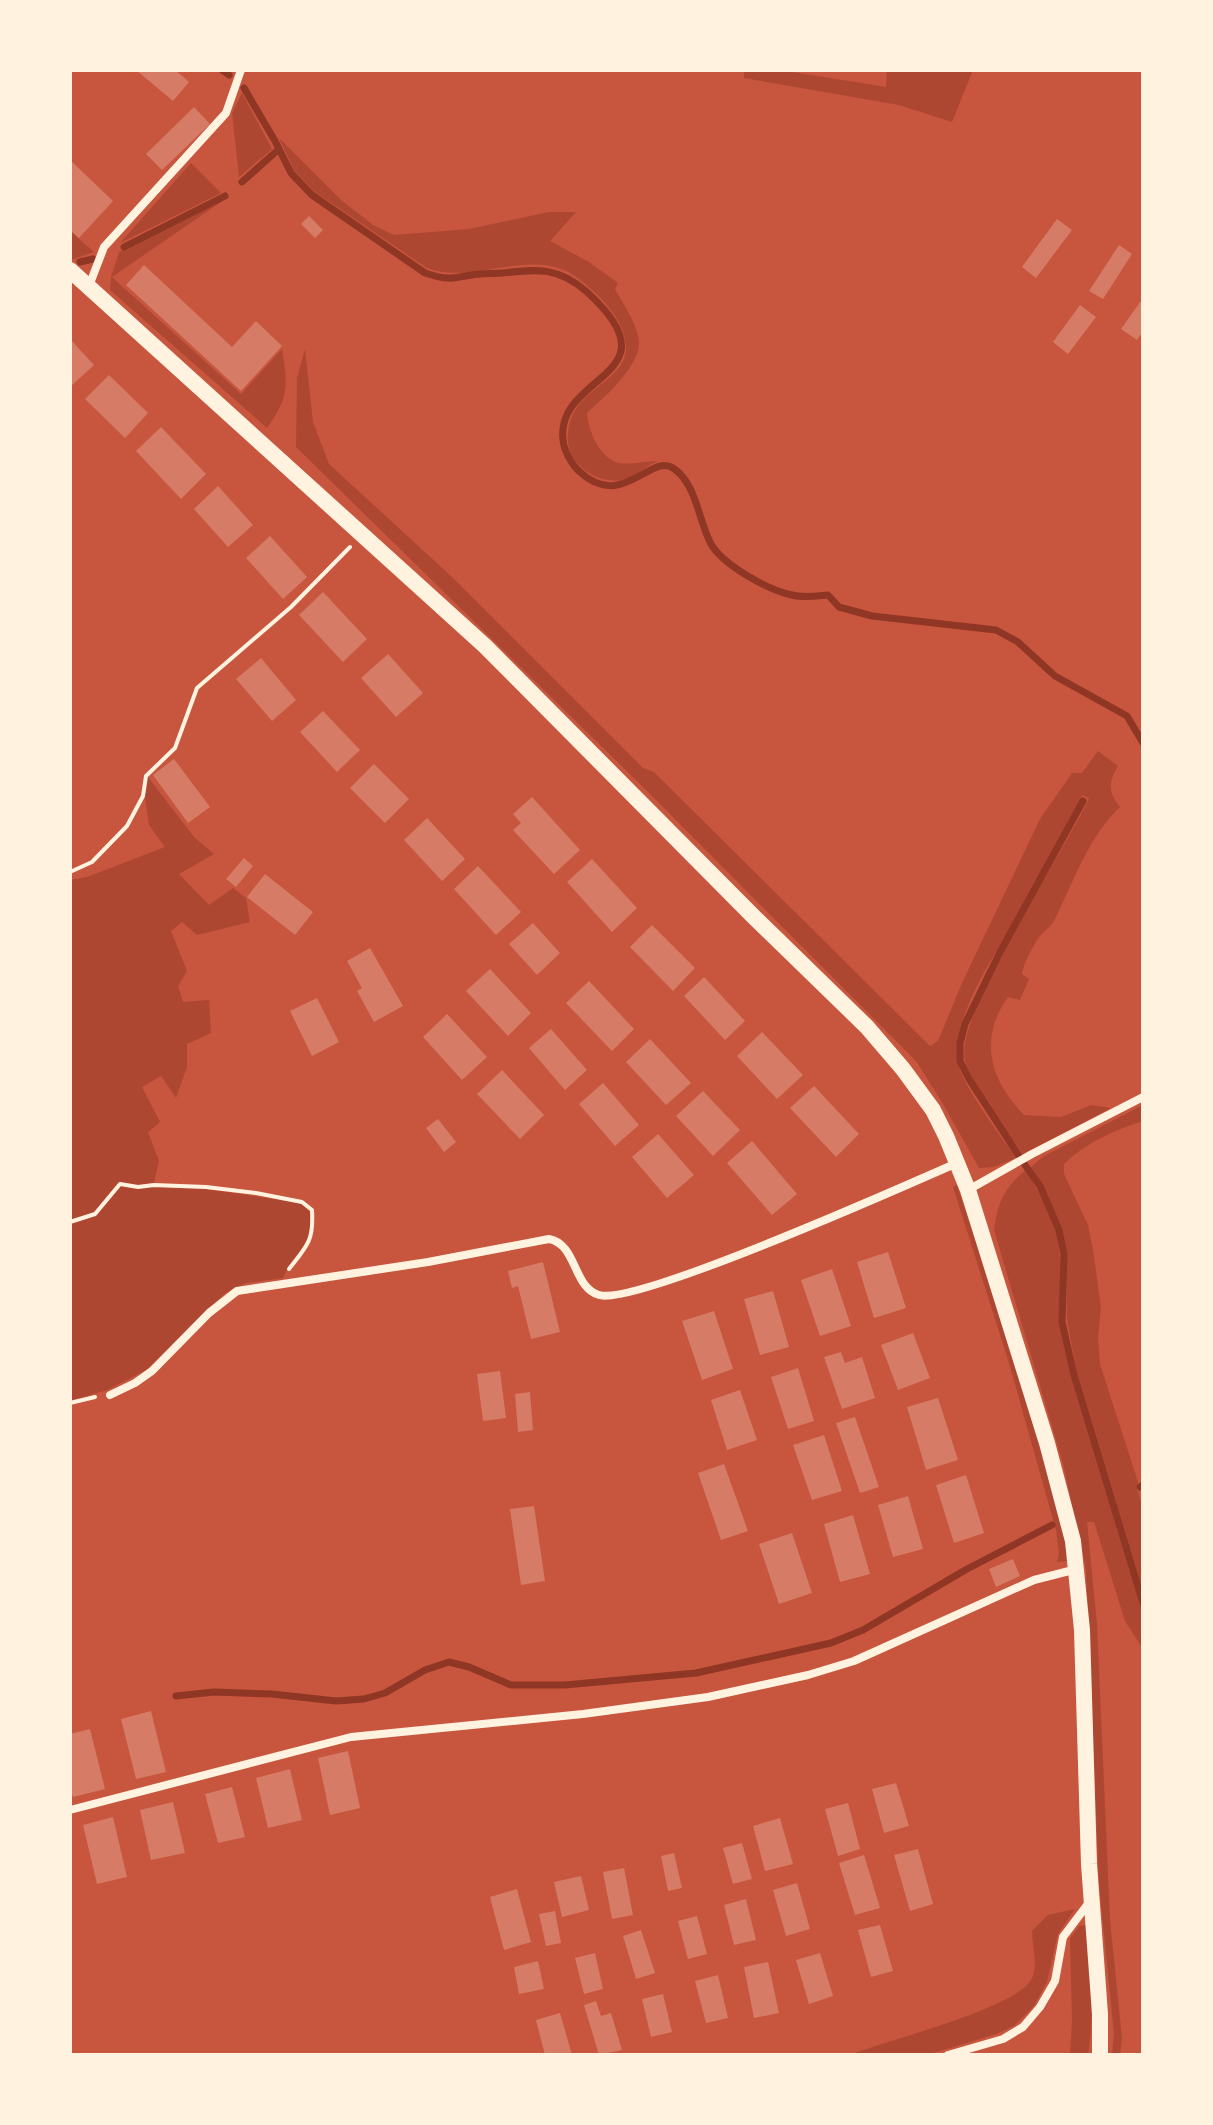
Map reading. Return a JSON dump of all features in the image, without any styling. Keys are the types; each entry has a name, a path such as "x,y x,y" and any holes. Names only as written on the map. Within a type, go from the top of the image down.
{"main road":[{"path":"70,270 485,646 867,1027 920,1090 940,1123 968,1190 1047,1443 1078,1569 1100,2055"}],"street":[{"path":"89,286 104,247 226,113 241,70"},
{"path":"968,1190 1143,1097"},
{"path":"110,1395 152,1371 237,1291 428,1262 549,1239 557,1240 564,1247 585,1286 596,1295 604,1296 699,1270 958,1163"},
{"path":"70,1810 351,1737 598,1712 708,1697 808,1675 854,1661 1034,1580 1078,1569"},
{"path":"948,2055 1003,2039 1023,2027 1040,2007 1055,1981 1063,1937 1091,1900"}],"path":[{"path":"70,872 92,862 127,826 143,796 146,776 175,748 197,688 291,607 362,534"},
{"path":"70,1222 95,1214 120,1184 206,1187 302,1202 312,1210 314,1231 289,1268 285,1283"},
{"path":"70,1403 110,1395"}],"shaded area":[{"path":"744,70 780,70 886,87 887,70 973,70 952,122 899,105 744,78"},
{"path":"242,93 272,149 239,177 232,113"},
{"path":"279,138 341,200 373,225 394,235 469,229 549,212 576,212 550,241 589,262 618,283 615,289 633,321 639,342 634,362 611,391 587,413 590,428 596,443 613,461 628,464 658,461 627,479 617,481 596,477 572,456 568,435 571,419 587,396 617,370 626,348 616,317 583,282 558,268 540,265 464,273 427,268 315,192 294,170"},
{"path":"191,163 221,193 120,243"},
{"path":"228,197 112,277 241,394 282,349 285,391 267,428 110,290 111,277 119,252"},
{"path":"70,231 94,252 71,260"},
{"path":"305,349 313,422 329,464 452,577 643,768 654,772 930,1046 938,1041 962,983 1040,819 1072,773 1082,773 1098,751 1118,766 1111,787 1120,807 1090,846 1054,921 1033,948 1022,974 1029,979 1020,1000 1008,997 993,1028 991,1044 996,1073 1012,1102 1024,1115 1061,1117 1091,1105 1111,1108 1023,1154 982,1094 965,1061 966,1039 993,971 1089,798 1082,795 1039,881 984,973 964,1018 958,1039 959,1068 982,1109 1016,1158 994,1167 979,1168 916,1061 646,790 296,447 297,378"},
{"path":"148,777 194,837 214,854 179,874 209,905 233,888 246,898 250,922 197,935 182,922 171,931 187,971 178,986 183,1002 209,1000 211,1033 187,1044 187,1067 176,1098 161,1076 142,1087 160,1122 148,1132 159,1161 154,1183 138,1185 119,1182 94,1213 70,1220 70,880 87,877 165,847 149,825 145,797"},
{"path":"1143,1105 1143,1121 1111,1133 1081,1150 1064,1164 1064,1174 1088,1225 1101,1308 1098,1337 1100,1364 1138,1482 1136,1487 1143,1507 1143,1591 1077,1373 1067,1320 1063,1232 1046,1192 1031,1167 1044,1156"},
{"path":"1026,1170 1047,1206 1057,1233 1060,1325 1071,1376 1143,1612 1143,1649 1125,1621 1094,1522 1087,1522 1097,1624 1110,1920 1122,2038 1120,2055 1112,2055 1114,2034 1099,1885 1086,1569 1063,1464 994,1230 1003,1196"},
{"path":"957,1185 1034,1418 1069,1561 1057,1562 1056,1530 1009,1363 953,1187"},
{"path":"121,1186 206,1189 301,1203 310,1212 309,1234 283,1278 246,1283 225,1293 146,1370 107,1390 70,1401 70,1224 96,1216"},
{"path":"1075,1909 1058,1934 1047,1982 1034,2006 1014,2026 927,2055 850,2055 976,2013 1020,1991 1031,1980 1035,1969 1032,1931 1048,1915"},
{"path":"1085,1925 1091,1990 1090,2039 1088,2055 1070,2055 1070,1938 1079,1926"}],"building":[{"path":"136,70 175,70 189,82 173,101"},
{"path":"194,107 210,124 162,170 146,154"},
{"path":"70,160 113,201 79,238 70,230"},
{"path":"309,216 323,230 315,238 301,224"},
{"path":"1057,219 1072,230 1036,278 1022,267"},
{"path":"1119,245 1132,254 1103,299 1089,291"},
{"path":"144,265 232,347 256,321 282,346 241,391 126,285"},
{"path":"1143,298 1143,331 1137,340 1121,329"},
{"path":"1080,305 1096,317 1068,354 1053,342"},
{"path":"70,339 94,365 70,387"},
{"path":"109,375 148,413 125,438 85,399"},
{"path":"161,427 206,474 181,499 136,451"},
{"path":"218,486 253,525 228,547 194,509"},
{"path":"270,536 307,577 283,599 246,558"},
{"path":"323,592 367,639 343,662 299,615"},
{"path":"388,654 423,693 396,717 361,678"},
{"path":"261,658 296,700 272,721 236,679"},
{"path":"323,711 360,750 337,772 300,732"},
{"path":"174,759 210,807 188,823 153,775"},
{"path":"374,764 409,799 385,823 350,788"},
{"path":"532,797 580,850 554,874 513,830 521,823 513,814"},
{"path":"427,818 465,859 442,881 404,840"},
{"path":"244,858 253,866 236,887 226,879"},
{"path":"592,859 637,908 612,932 567,882"},
{"path":"478,866 521,912 496,935 454,889"},
{"path":"265,874 313,912 295,935 247,897"},
{"path":"533,923 560,953 537,975 509,944"},
{"path":"652,925 695,968 673,991 630,947"},
{"path":"370,948 403,1006 374,1022 357,991 362,988 347,961"},
{"path":"490,969 531,1013 508,1036 466,991"},
{"path":"704,977 745,1021 725,1040 684,996"},
{"path":"589,981 634,1029 612,1051 566,1003"},
{"path":"317,998 339,1042 312,1056 290,1011"},
{"path":"447,1014 487,1057 462,1080 423,1037"},
{"path":"551,1029 587,1070 565,1090 529,1048"},
{"path":"762,1032 803,1075 777,1099 737,1056"},
{"path":"650,1039 691,1083 666,1105 626,1062"},
{"path":"502,1070 544,1115 520,1139 477,1094"},
{"path":"603,1083 639,1125 615,1146 579,1104"},
{"path":"814,1086 859,1134 836,1157 790,1108"},
{"path":"703,1091 740,1130 713,1156 676,1116"},
{"path":"438,1119 456,1142 444,1152 426,1128"},
{"path":"658,1134 694,1175 667,1198 632,1157"},
{"path":"752,1141 797,1194 772,1215 727,1163"},
{"path":"888,1252 906,1308 874,1318 857,1262"},
{"path":"543,1262 560,1332 531,1339 518,1286 512,1288 508,1271"},
{"path":"832,1269 851,1326 820,1336 801,1280"},
{"path":"773,1291 789,1347 760,1355 744,1299"},
{"path":"714,1311 733,1369 702,1380 682,1321"},
{"path":"913,1333 930,1378 898,1390 881,1345"},
{"path":"841,1352 845,1363 862,1357 875,1398 842,1409 824,1357"},
{"path":"798,1368 814,1421 788,1429 771,1377"},
{"path":"500,1371 506,1418 483,1421 477,1374"},
{"path":"740,1390 757,1440 727,1450 711,1400"},
{"path":"530,1392 533,1430 518,1432 515,1394"},
{"path":"938,1398 958,1460 926,1470 907,1407"},
{"path":"855,1417 879,1487 860,1493 836,1423"},
{"path":"824,1435 842,1491 812,1500 793,1445"},
{"path":"724,1464 748,1531 721,1540 698,1473"},
{"path":"966,1475 984,1533 954,1543 936,1485"},
{"path":"908,1496 923,1549 893,1557 878,1505"},
{"path":"534,1506 545,1581 521,1585 510,1509"},
{"path":"853,1515 870,1574 840,1582 824,1524"},
{"path":"792,1533 812,1593 779,1604 759,1544"},
{"path":"1013,1559 1020,1576 996,1587 989,1569"},
{"path":"151,1711 166,1772 136,1779 121,1719"},
{"path":"90,1729 105,1789 73,1797 70,1787 70,1734"},
{"path":"348,1751 360,1808 330,1815 318,1758"},
{"path":"290,1769 302,1820 268,1828 256,1778"},
{"path":"896,1783 909,1826 884,1833 872,1789"},
{"path":"232,1787 245,1837 218,1843 205,1794"},
{"path":"173,1802 185,1853 151,1860 140,1810"},
{"path":"848,1803 860,1849 838,1856 825,1809"},
{"path":"113,1817 127,1877 97,1884 83,1825"},
{"path":"780,1818 793,1864 765,1871 753,1826"},
{"path":"742,1843 752,1879 733,1884 723,1848"},
{"path":"918,1849 933,1904 910,1911 894,1855"},
{"path":"674,1853 682,1888 668,1891 661,1856"},
{"path":"864,1855 880,1908 855,1915 839,1863"},
{"path":"624,1868 633,1915 612,1919 603,1872"},
{"path":"581,1876 589,1910 562,1917 554,1882"},
{"path":"797,1883 810,1929 786,1936 773,1890"},
{"path":"517,1889 531,1942 504,1950 490,1897"},
{"path":"746,1899 756,1940 734,1945 724,1905"},
{"path":"555,1911 561,1943 546,1946 539,1914"},
{"path":"697,1916 707,1954 688,1959 678,1921"},
{"path":"880,1925 893,1971 871,1977 858,1930"},
{"path":"641,1930 655,1973 636,1979 623,1936"},
{"path":"595,1953 603,1989 584,1994 575,1958"},
{"path":"820,1953 833,1996 809,2004 796,1960"},
{"path":"538,1961 544,1989 519,1994 514,1967"},
{"path":"768,1962 779,2013 754,2018 744,1967"},
{"path":"718,1975 728,2018 706,2023 695,1981"},
{"path":"663,1994 672,2032 651,2037 642,1999"},
{"path":"596,2001 601,2016 611,2013 622,2050 599,2055 584,2005"},
{"path":"560,2013 572,2055 545,2055 536,2020"}],"waterway":[{"path":"222,70 229,75"},
{"path":"244,88 291,173 312,195 425,273 448,278 527,271 557,274 587,292 612,320 621,342 618,359 576,401 566,418 564,444 569,458 580,472 595,482 609,486 622,484 664,465 673,468 687,483 711,544 725,560 747,576 792,595 828,595 839,607 872,616 996,630 1018,642 1055,676 1127,716 1143,743"},
{"path":"242,182 279,149"},
{"path":"124,247 225,196"},
{"path":"80,262 93,259"},
{"path":"1019,1156 969,1079 960,1061 960,1043 965,1024 999,954 1083,801"},
{"path":"1025,1165 1040,1186 1059,1230 1064,1254 1062,1322 1074,1375 1143,1603"},
{"path":"176,1696 214,1692 336,1701 364,1699 385,1693 425,1670 449,1662 511,1685 565,1685 696,1673 831,1643 863,1630 967,1569 1052,1525"}]}
